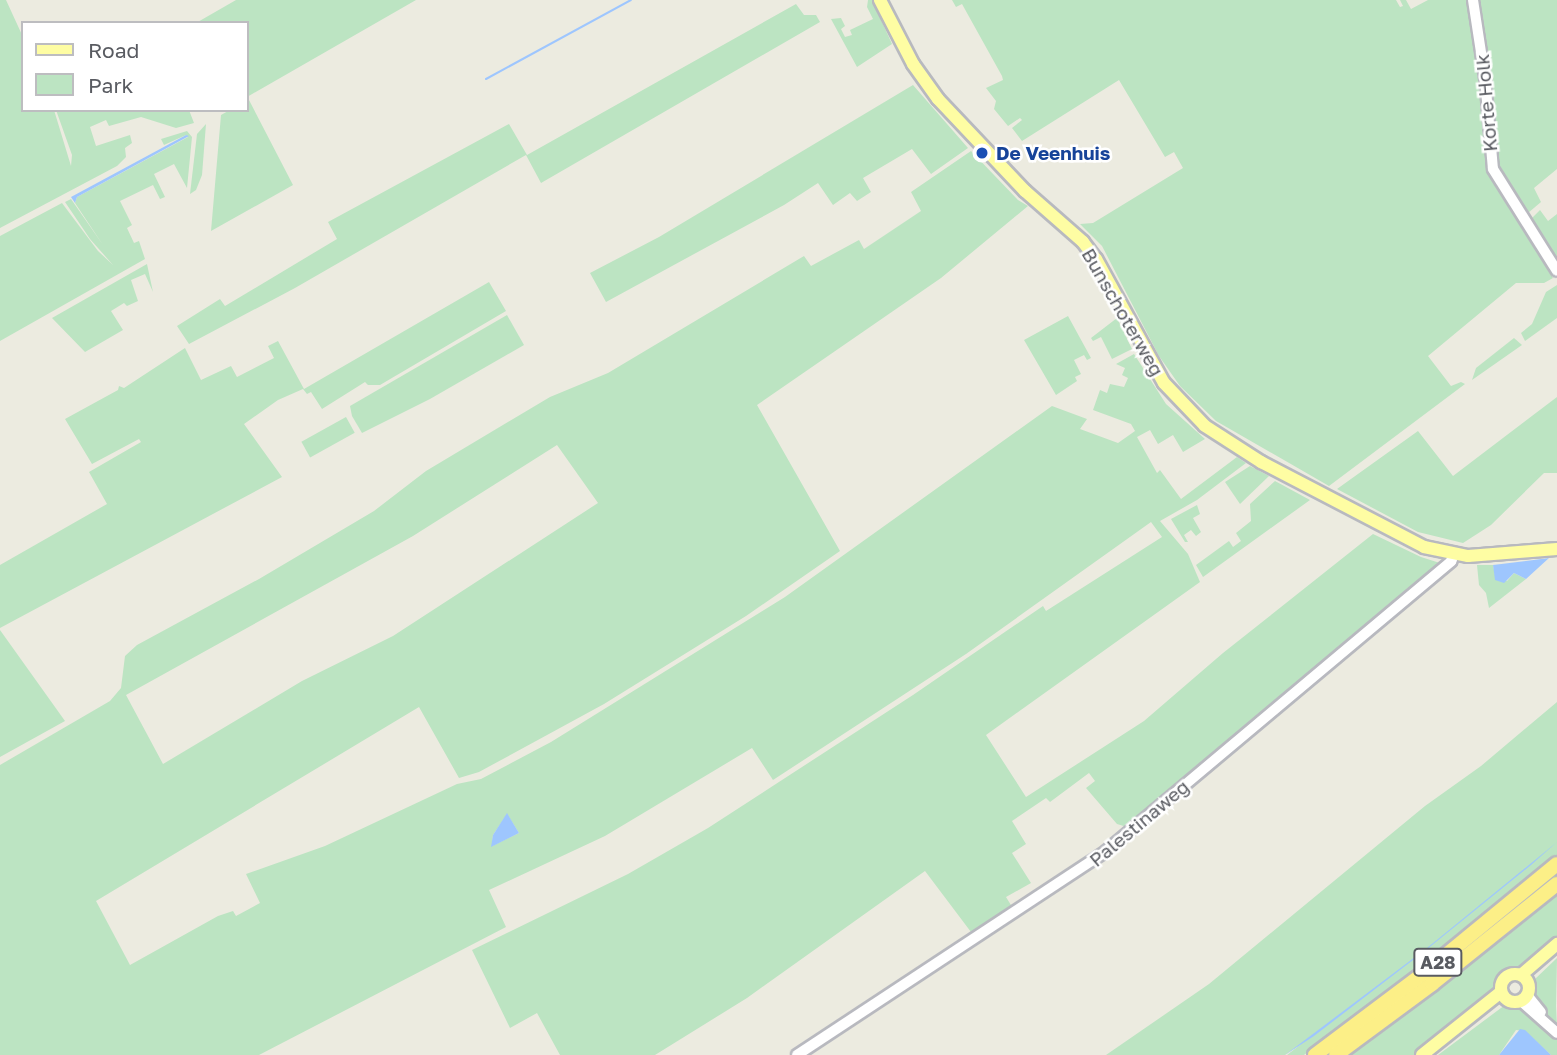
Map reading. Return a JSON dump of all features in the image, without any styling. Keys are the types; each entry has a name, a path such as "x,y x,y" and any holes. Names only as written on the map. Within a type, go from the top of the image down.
{"highway":[{"name":"A28","path":"1315,1055 1423,974 1557,864"},
{"name":"A28","path":"1336,1055 1432,984 1557,884"}],"main road":[{"name":"Bunschoterweg","path":"880,0 914,64 938,99 1025,191 1087,247 1152,365 1190,414 1228,442 1417,544 1454,555 1557,549"},
{"path":"1422,1055 1503,996 1524,998 1524,978 1557,944"},
{"path":"1524,978 1557,955"},
{"path":"1434,1055 1503,996 1504,978 1512,974 1524,978"}],"street":[{"name":"Korte Holk","path":"1473,0 1485,78 1493,170 1557,271"},
{"name":"Palestinaweg","path":"797,1055 1106,851 1451,561 1454,555"},
{"path":"1524,998 1557,1033"}],"green space":[{"path":"0,0 6,0 21,33 21,112 55,112 71,166 72,155 57,112 190,112 194,123 176,128 141,117 109,126 106,120 90,127 96,146 130,135 132,143 125,148 126,157 117,166 0,228"},
{"path":"236,0 416,0 248,96 248,21 199,21"},
{"path":"868,0 872,0 892,44 857,67 831,19 841,18 845,26 841,29 845,37 852,35 850,30 873,19 867,7"},
{"path":"952,0 1396,0 1400,7 1403,6 1400,0 1406,0 1411,9 1428,0 1469,0 1483,104 1487,169 1553,278 1544,283 1516,283 1428,356 1451,386 1461,382 1465,384 1329,486 1216,421 1180,386 1159,356 1102,246 1080,224 1093,223 1183,168 1174,152 1165,157 1119,80 1022,141 1012,128 1022,120 1020,118 1008,126 994,109 996,101 986,88 1003,80 1002,76 962,4 956,7"},
{"path":"1478,0 1557,0 1557,169 1534,188 1541,202 1528,213 1498,172 1494,158 1492,92"},
{"path":"796,4 804,15 816,15 820,22 541,183 526,155 295,288 189,344 177,326 220,299 225,306 337,239 328,222 507,125 509,124 527,155"},
{"path":"913,85 968,148 931,174 912,149 863,178 871,192 857,201 850,193 833,205 818,183 784,205 606,302 590,273 659,237"},
{"path":"249,100 293,185 211,231 221,115 226,112 248,112"},
{"path":"206,124 202,175 196,190 190,194 197,134"},
{"path":"187,131 192,137 187,188 174,164 154,174 165,197 160,199 153,185 120,201 132,225 127,228 134,243 139,241 145,259 0,341 0,236 62,203 98,251 113,265 90,239 65,202 71,199 103,245 75,203 77,197 188,137 186,135 164,145 161,139"},
{"path":"971,151 1018,200 1028,206 941,278 757,405 840,551 746,616 604,704 479,772 459,778 419,707 96,901 130,965 218,916 233,911 236,916 260,903 246,874 325,846 457,784 481,779 551,742 785,597 1052,406 1087,419 1080,429 1118,443 1135,431 1131,424 1093,410 1100,390 1107,393 1110,384 1124,387 1128,378 1122,375 1125,368 1116,364 1134,354 1166,404 1205,439 1183,452 1173,435 1158,444 1150,430 1137,437 1157,473 1160,470 1181,499 1237,457 1246,463 1197,500 1160,521 1188,554 1200,582 986,735 1026,797 1144,721 1223,653 1373,534 1421,557 1443,564 1127,827 1117,824 1086,788 1095,781 1089,773 1050,802 1046,798 1012,821 1026,844 1012,853 1031,883 1006,897 1014,910 974,936 925,871 747,998 655,1055 560,1055 537,1013 510,1028 472,950 628,874 708,828 913,695 1043,606 1046,611 1162,537 1151,522 966,654 773,780 752,748 605,836 489,890 506,927 259,1055 0,1055 0,765 110,701 121,688 125,656 137,645 259,579 374,511 426,471 550,397 608,373 804,256 811,266 859,240 864,249 921,211 911,192","holes":["557,445 598,503 393,636 302,681 163,764 126,695 413,536","507,814 519,833 492,846 493,835"]},
{"path":"1540,210 1548,221 1557,214 1557,264 1530,220"},
{"path":"147,264 153,292 145,274 131,280 138,301 127,306 124,303 111,311 123,330 85,352 52,318"},
{"path":"489,282 506,311 380,385 368,385 365,382 322,409 311,392 307,394 303,389 278,400 244,424 282,477 0,628 0,565 107,504 89,472 141,442 139,439 92,464 65,419 118,390 119,386 124,388 185,348 201,380 231,366 237,377 274,358 268,346 278,341 304,389"},
{"path":"1557,285 1557,318 1525,341 1521,333 1532,324 1546,292"},
{"path":"507,315 524,345 430,399 362,433 352,416 350,406"},
{"path":"1068,316 1091,358 1087,360 1084,355 1074,360 1081,374 1075,377 1077,381 1056,395 1024,340"},
{"path":"1117,318 1132,349 1112,359 1101,337 1093,341 1091,338"},
{"path":"1514,338 1522,345 1472,380 1476,368"},
{"path":"1557,397 1557,473 1544,473 1491,525 1463,543 1418,532 1337,489 1418,431 1453,476"},
{"path":"346,417 355,433 310,457 301,442"},
{"path":"1250,466 1269,476 1240,504 1225,482"},
{"path":"1275,481 1310,500 1203,577 1196,565 1229,541 1233,547 1241,541 1236,533 1251,521 1250,504"},
{"path":"1197,505 1200,514 1193,518 1201,532 1196,536 1191,530 1184,535 1188,542 1185,542 1171,519"},
{"path":"1477,565 1493,565 1495,575 1507,581 1514,573 1526,579 1489,608 1486,593 1479,585"},
{"path":"0,630 65,721 0,757"},
{"path":"1557,702 1557,856 1405,978 1304,1055 1287,1055 1309,1038 1285,1055 1106,1055 1209,984 1425,806 1481,766"},
{"path":"1557,890 1557,941 1520,970 1502,975 1496,992 1419,1055 1347,1055"},
{"path":"1557,958 1557,1027 1532,996 1535,979"},
{"path":"1505,1005 1520,1006 1557,1037 1557,1055 1551,1055 1525,1031 1516,1030 1499,1055 1438,1055"}],"water":[{"path":"186,135 189,136 77,197 75,203 71,197"},
{"path":"1549,558 1526,579 1514,573 1504,583 1495,580 1493,565"},
{"path":"507,813 519,833 491,847 493,835"},
{"path":"1557,842 1426,950 1285,1055 1427,948"},
{"path":"1520,1029 1525,1030 1551,1055 1499,1055"}],"waterway":[{"path":"486,79 631,0"}],"place":[{"name":"De Veenhuis","path":"982,153"}]}
